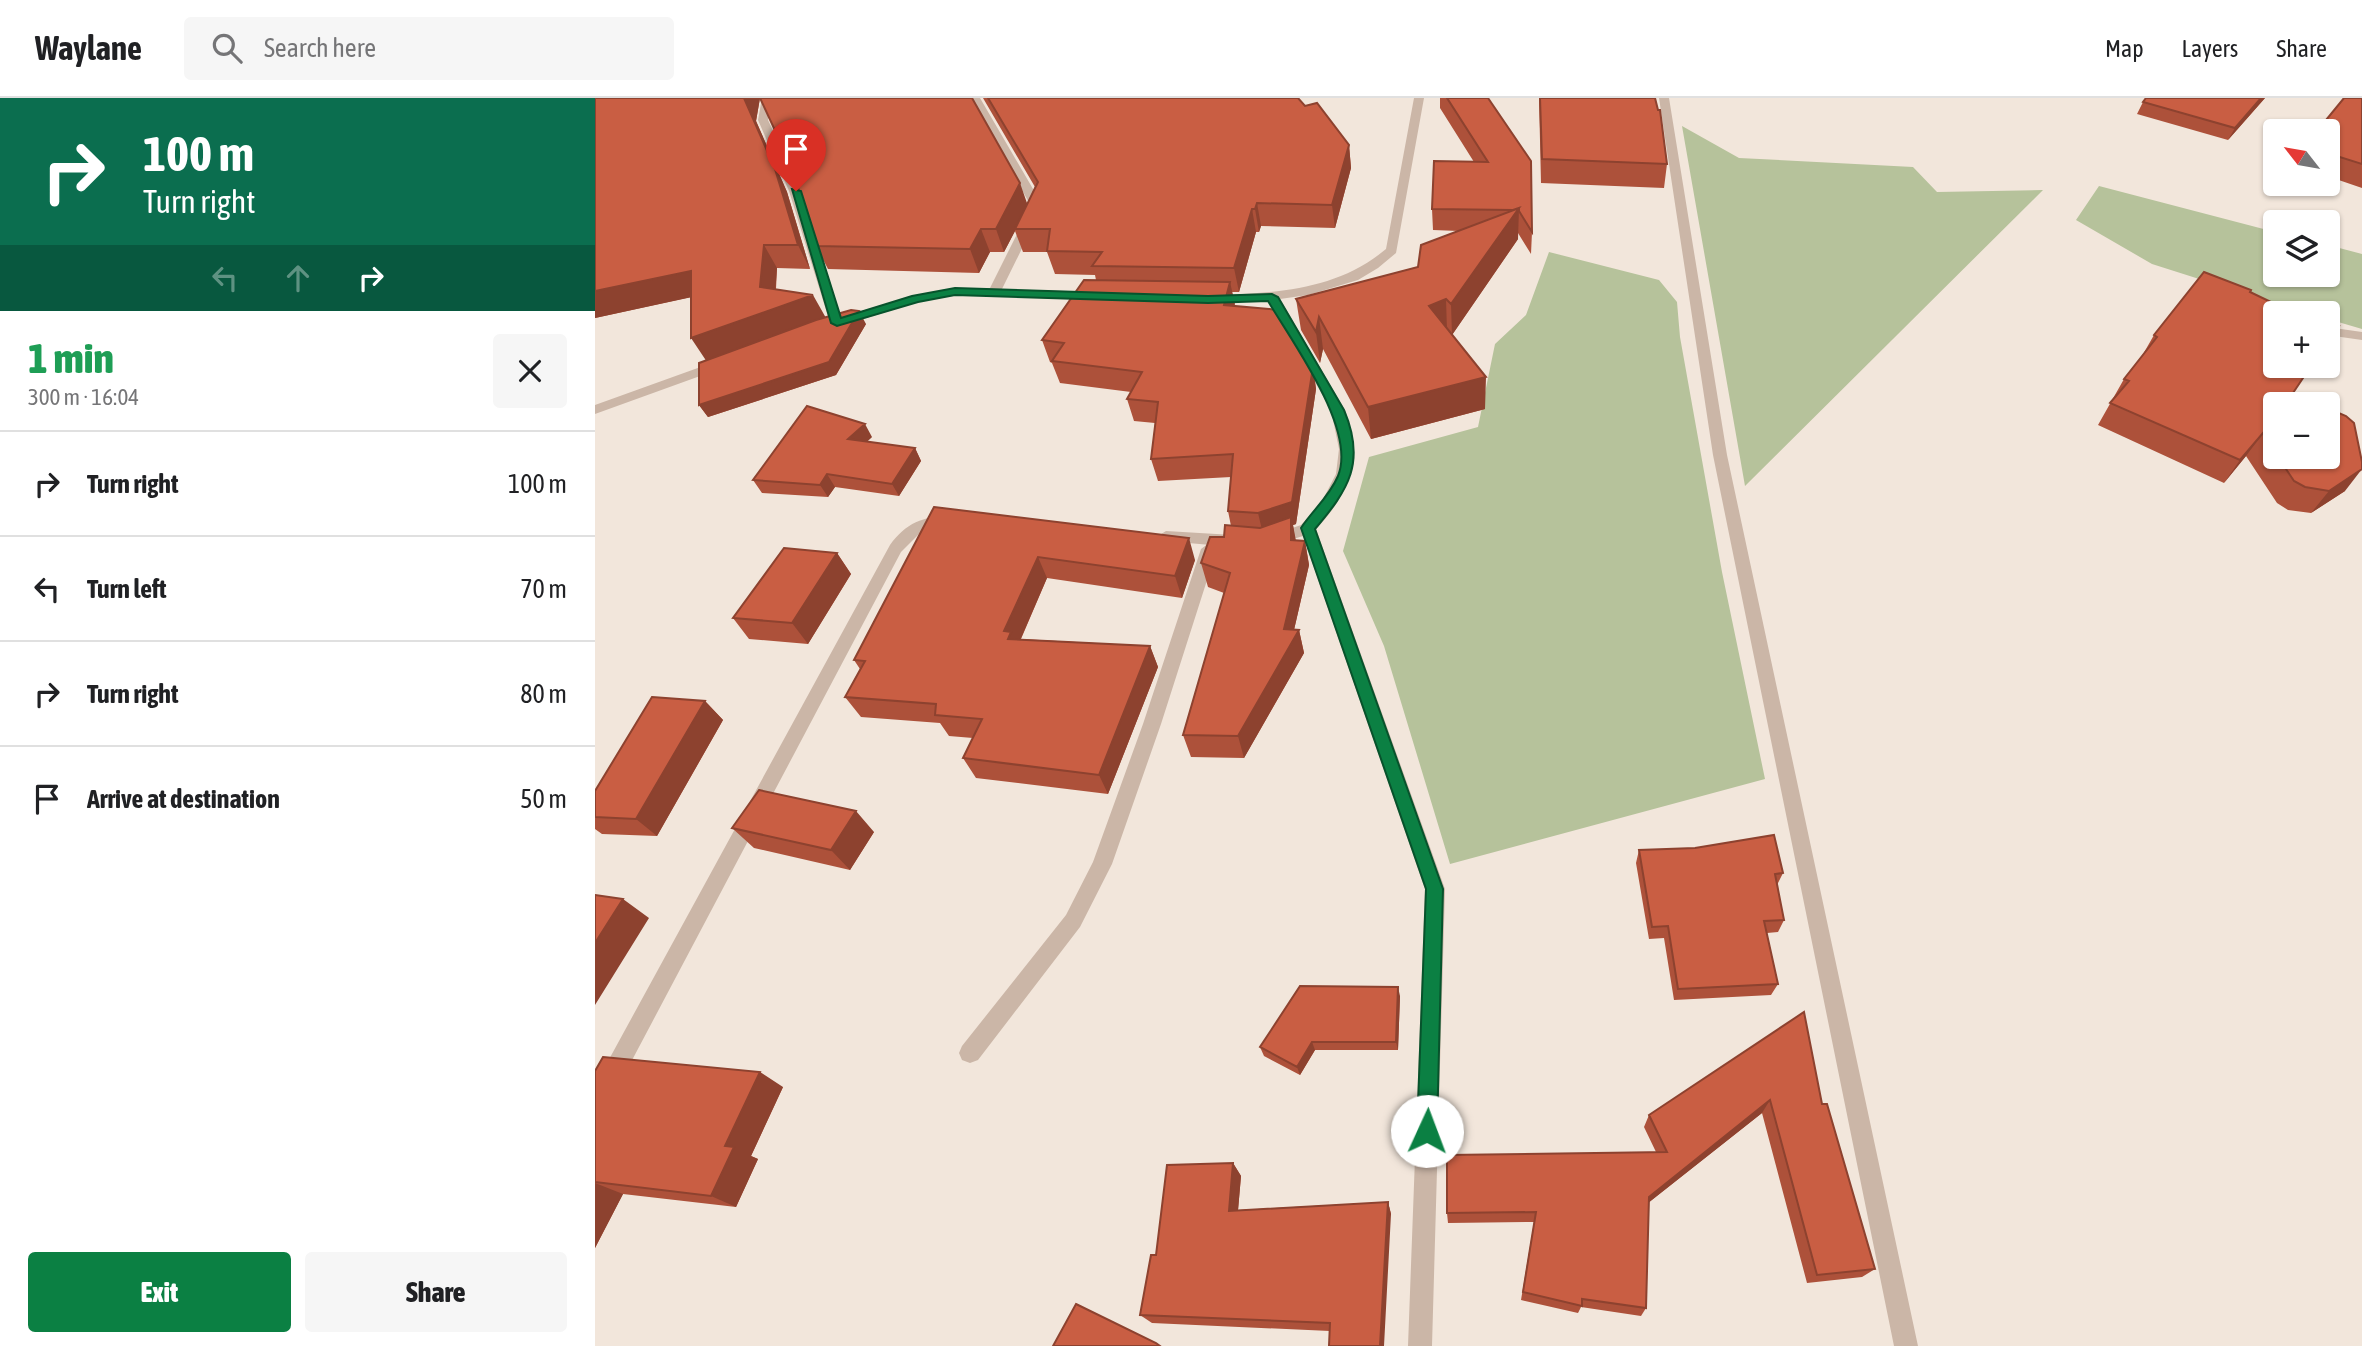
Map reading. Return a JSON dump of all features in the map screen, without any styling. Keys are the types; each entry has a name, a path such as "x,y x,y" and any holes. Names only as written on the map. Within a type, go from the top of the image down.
{"street":[{"path":"767,98 763,120 796,191 830,325 916,299 955,291 1114,296"},
{"path":"975,98 1037,206 993,292"},
{"path":"1195,299 1272,297 1310,292 1359,276 1378,265 1392,250 1419,98"},
{"path":"1664,98 1720,455 1906,1346"},
{"path":"1144,534 1258,542 1308,528 1332,500 1346,473 1346,430 1338,410 1272,297"},
{"path":"2340,333 2362,336"},
{"path":"595,410 736,358"},
{"path":"595,1107 895,549 906,533 916,525 932,520 965,522"},
{"path":"1308,528 1435,889 1420,1346"},
{"path":"970,1053 1073,921 1102,864 1213,539"}],"green space":[{"path":"1682,126 1739,158 1913,167 1937,192 2043,190 1745,486"},
{"path":"2099,186 2263,229 2263,287 2340,287 2340,248 2362,254 2362,329 2340,323 2340,301 2268,301 2152,264 2076,220"},
{"path":"1549,252 1659,280 1677,302 1680,337 1722,572 1765,779 1450,864 1384,646 1343,551 1369,457 1478,427 1495,344 1526,315"}],"building":[{"path":"595,98 744,98 775,169 798,245 764,245 760,287 813,295 691,338 691,271 595,291"},
{"path":"760,98 972,98 1020,183 996,229 981,229 970,249 816,246 792,167"},
{"path":"988,98 1298,98 1305,106 1317,103 1349,145 1332,205 1257,203 1255,209 1252,209 1234,268 1092,266 1102,252 1047,251 1050,229 1015,229 1038,182"},
{"path":"1447,98 1488,98 1531,161 1532,232 1519,208 1432,209 1434,161 1488,162"},
{"path":"1540,98 1655,98 1660,110 1667,164 1542,159"},
{"path":"2146,98 2261,98 2235,128 2143,102"},
{"path":"2344,98 2362,98 2362,164 2340,157 2340,119 2327,119"},
{"path":"1519,208 1451,304 1446,299 1429,306 1486,377 1368,407 1319,317 1316,332 1296,299 1418,267 1421,245"},
{"path":"2204,272 2251,290 2250,292 2269,301 2263,301 2263,378 2303,378 2294,392 2263,392 2263,433 2240,460 2110,403 2129,381 2124,379 2157,337 2154,335"},
{"path":"1084,280 1230,282 1224,305 1279,310 1313,367 1292,502 1258,513 1228,511 1233,454 1151,459 1158,402 1127,399 1142,372 1052,361 1064,343 1042,340"},
{"path":"851,310 859,311 829,362 699,405 699,363"},
{"path":"807,406 865,424 848,439 915,448 892,484 827,474 820,485 753,480"},
{"path":"2340,413 2354,423 2362,469 2329,491 2305,487 2294,481 2286,469 2340,469"},
{"path":"934,507 1189,538 1175,576 1038,557 1004,631 1011,632 1008,639 1150,646 1099,775 963,758 982,719 935,715 936,704 845,697 865,661 854,660"},
{"path":"1291,517 1291,540 1305,541 1284,629 1299,630 1238,736 1183,735 1230,573 1201,563 1210,537 1224,537 1225,525 1260,528"},
{"path":"784,548 837,553 792,623 733,618"},
{"path":"652,697 705,701 636,819 595,817 595,791"},
{"path":"759,790 856,811 831,850 732,828"},
{"path":"1774,835 1783,873 1775,874 1784,920 1764,921 1778,984 1678,989 1668,926 1652,927 1639,850 1695,848"},
{"path":"595,895 623,899 595,943"},
{"path":"1300,986 1398,987 1396,1042 1312,1042 1297,1067 1260,1047"},
{"path":"1804,1012 1822,1104 1827,1104 1875,1269 1817,1275 1770,1100 1649,1197 1646,1308 1582,1299 1582,1306 1523,1292 1536,1212 1447,1213 1447,1155 1667,1152 1649,1115"},
{"path":"603,1057 760,1072 725,1146 734,1147 711,1196 595,1182 595,1071"},
{"path":"1233,1163 1229,1211 1388,1202 1380,1346 1329,1346 1330,1323 1140,1315 1151,1255 1156,1255 1167,1165"},
{"path":"1076,1304 1156,1343 1160,1346 1053,1346"}],"route":[{"path":"796,191 837,323 916,299 955,291 1208,299 1272,297 1338,410 1346,430 1346,473 1332,500 1308,528 1435,889 1427,1131"}]}
